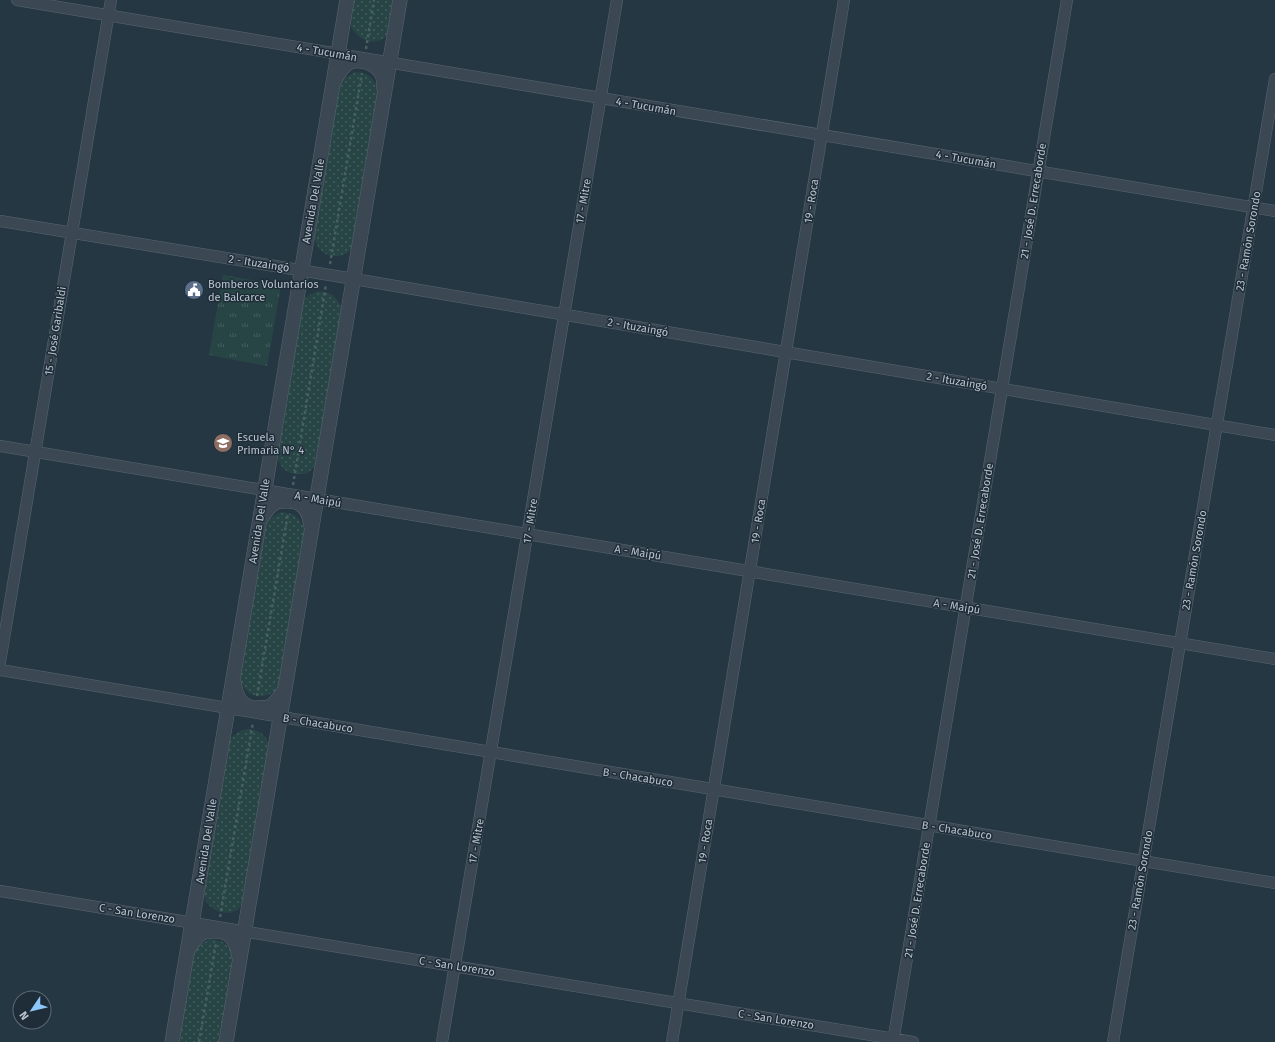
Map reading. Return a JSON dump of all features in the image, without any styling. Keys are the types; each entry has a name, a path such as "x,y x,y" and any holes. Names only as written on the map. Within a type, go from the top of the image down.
{"street":[{"name":"4 - Tucumán","path":"17,0 338,54 364,60 390,62 1275,211"},
{"name":"15 - José Garibaldi","path":"0,662 111,0"},
{"name":"Avenida Del Valle","path":"172,1042 347,0"},
{"path":"226,1042 400,0"},
{"name":"17 - Mitre","path":"442,1042 617,0"},
{"name":"19 - Roca","path":"672,1042 844,0"},
{"name":"21 - José D. Errecaborde","path":"893,1040 1067,0"},
{"path":"333,81 340,70 350,62 364,60 375,65 382,76 385,92"},
{"name":"23 - Ramón Sorondo","path":"1113,1042 1275,79"},
{"name":"2 - Ituzaingó","path":"0,221 564,314 1275,435"},
{"name":"A - Maipú","path":"0,446 264,490 290,498 317,499 1275,659"},
{"path":"260,520 267,510 277,502 290,498 302,505 310,515 312,530"},
{"name":"B - Chacabuco","path":"0,670 228,708 255,710 281,717 1275,883"},
{"path":"233,678 236,694 243,704 255,710 268,707 278,699 286,688"},
{"name":"C - San Lorenzo","path":"0,890 192,922 218,929 245,931 893,1040 913,1042"},
{"path":"187,951 195,940 204,932 218,929 230,935 237,945 240,961"}],"path":[{"path":"199,1042 374,0"}],"green space":[{"path":"353,0 395,0 391,24 386,36 381,40 370,41 364,40 355,32 350,22"},
{"path":"355,72 370,76 379,89 354,242 347,253 333,256 321,251 316,244 313,235 338,84"},
{"path":"223,275 281,285 267,366 209,355"},
{"path":"318,291 333,295 342,308 317,461 309,472 296,474 288,472 284,469 279,463 276,454 301,303 309,295"},
{"path":"281,512 296,516 305,529 279,682 274,692 265,696 258,696 250,693 244,688 239,675 264,524"},
{"path":"246,729 261,733 270,745 244,898 241,906 232,912 227,913 217,911 209,905 203,892 229,740 237,733"},
{"path":"210,939 225,943 234,956 220,1042 178,1042 193,951"}],"place":[{"name":"Bomberos Voluntarios de Balcarce","path":"194,290"},
{"name":"Escuela Primaria N° 4","path":"223,443"}]}
